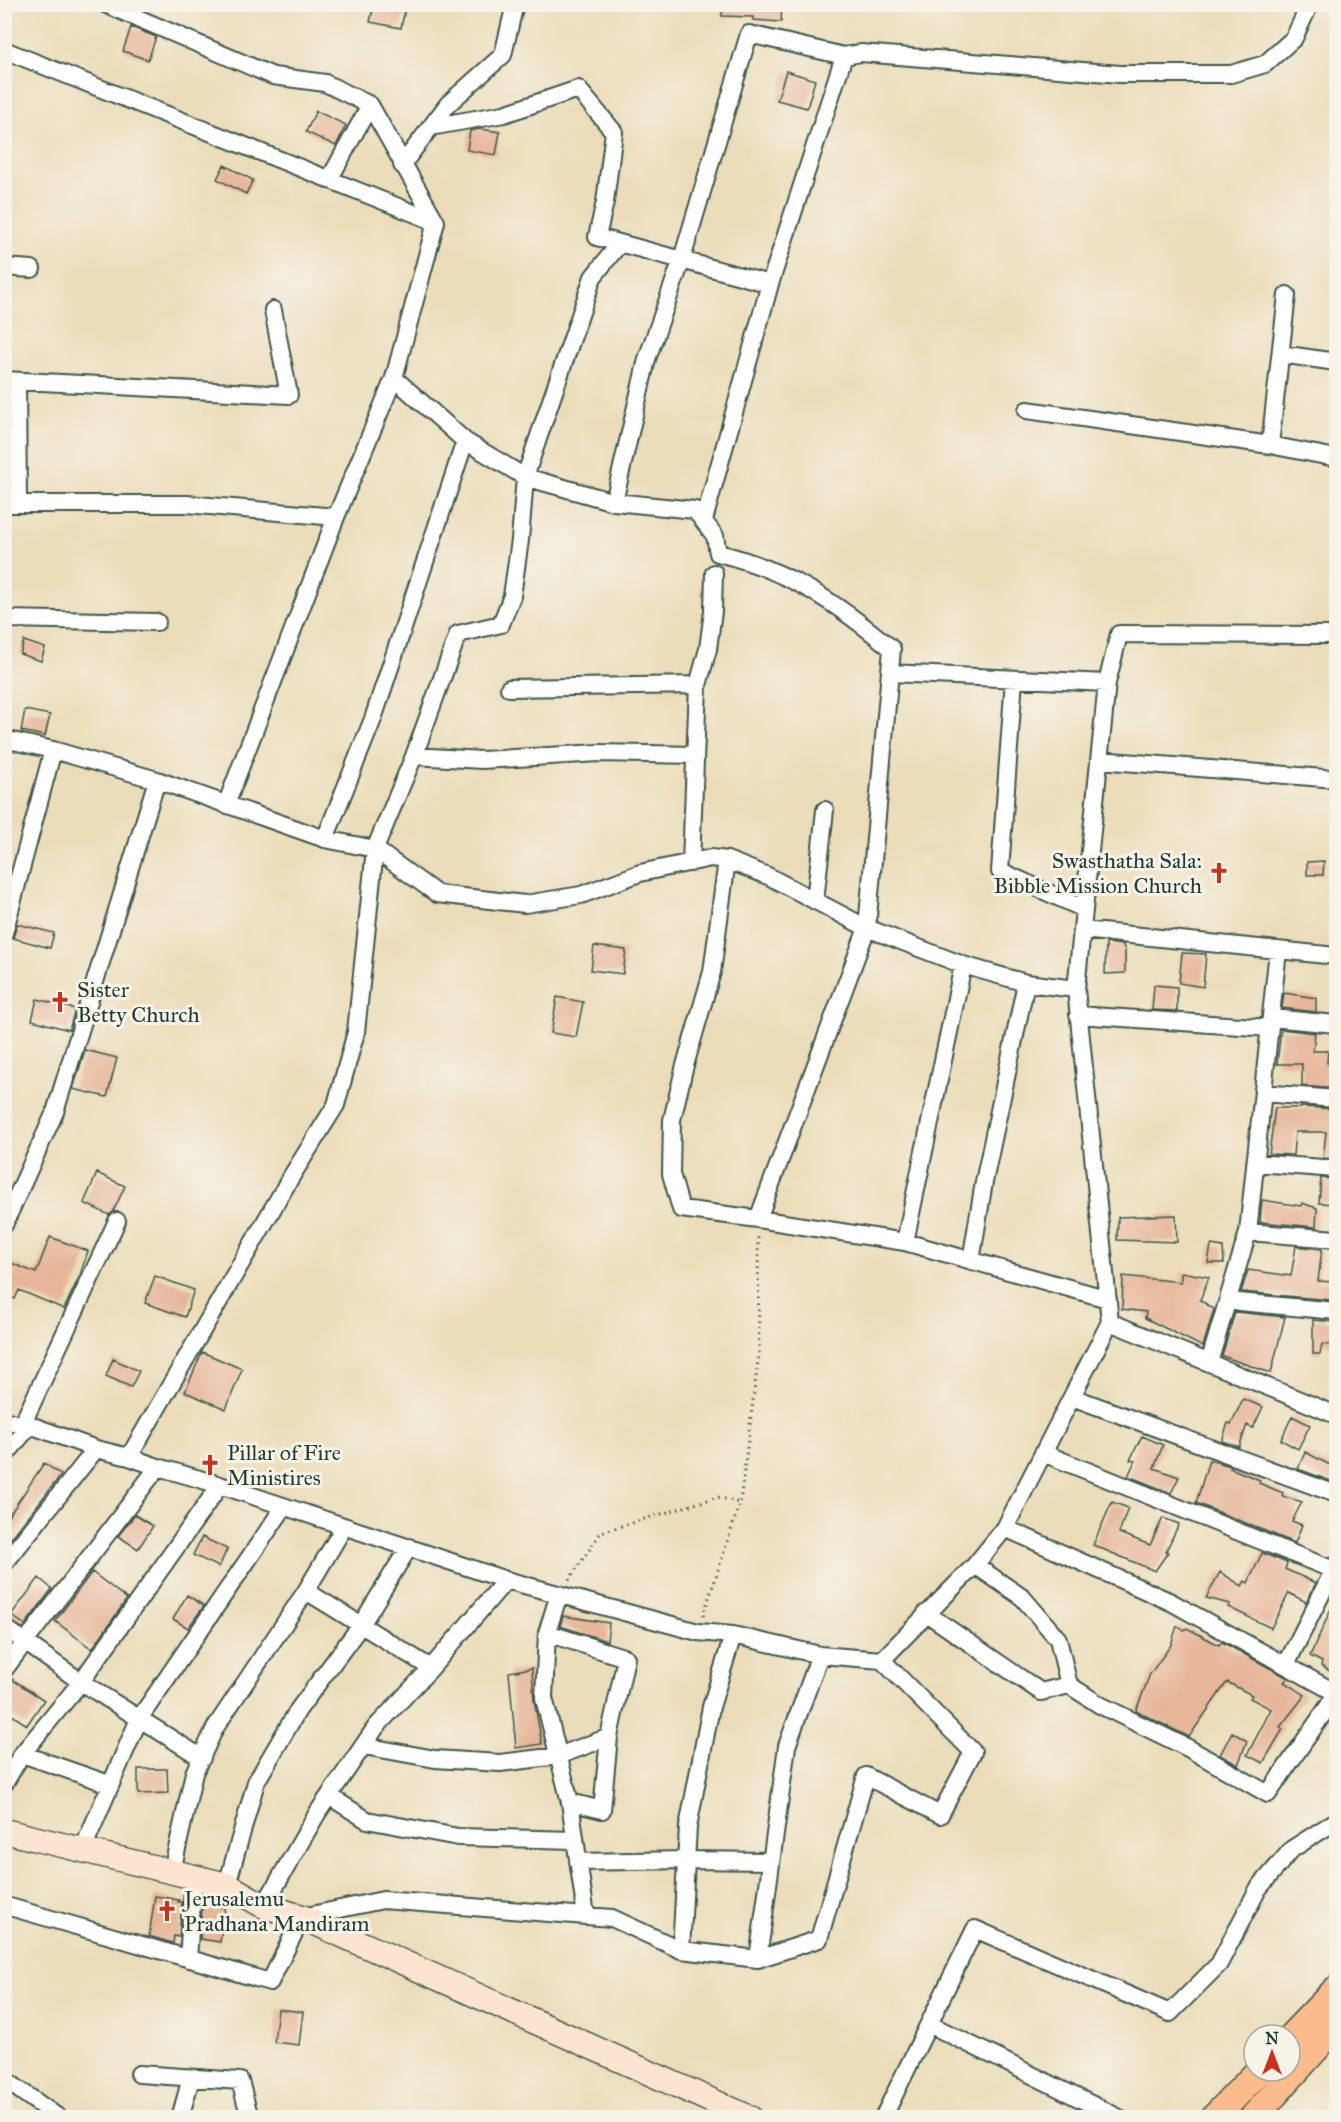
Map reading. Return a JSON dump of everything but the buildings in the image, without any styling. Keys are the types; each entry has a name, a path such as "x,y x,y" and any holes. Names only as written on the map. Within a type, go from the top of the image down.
{"main road":[{"path":"1302,2025 1336,1990"},
{"path":"1253,2118 1336,2026"},
{"path":"1214,2118 1248,2083"}],"street":[{"path":"105,4 273,76 325,83 370,105 436,222 394,378 336,517 226,805"},
{"path":"402,165 448,104 504,56 515,4"},
{"path":"614,502 647,359 682,259 749,34 844,56 861,53 1120,74 1231,74 1265,64 1294,38 1311,5"},
{"path":"4,50 436,222"},
{"path":"704,520 770,284 844,56"},
{"path":"430,128 504,114 578,89 614,132 605,202 597,237 770,284"},
{"path":"329,180 370,105"},
{"path":"129,1457 291,1177 336,1105 356,1032 375,849 414,756 458,634 501,624 512,596 520,540 525,477 593,277 620,243"},
{"path":"4,267 32,269"},
{"path":"1270,445 1287,295"},
{"path":"273,310 289,395 11,380 11,504 187,504 336,517"},
{"path":"1281,354 1336,362"},
{"path":"394,378 465,441 525,477 614,502 695,510 715,536 718,553 748,561 810,588 862,624 892,649 867,928 758,1219"},
{"path":"1027,410 1270,445 1336,458"},
{"path":"325,839 373,719 465,441"},
{"path":"691,862 698,685 711,630 714,573"},
{"path":"4,619 157,622"},
{"path":"882,1660 975,1565 1005,1528 1110,1322 1076,989 1107,683 1119,634 1336,635"},
{"path":"890,673 1107,683"},
{"path":"1014,679 1000,872 1084,909"},
{"path":"509,688 698,685"},
{"path":"4,738 157,780 325,839 375,849 437,894 525,904 581,895 640,873 711,858 728,861 768,876 867,928 963,965 1026,982 1076,989"},
{"path":"4,933 53,750"},
{"path":"414,756 482,760 600,753 695,755"},
{"path":"1099,760 1336,779"},
{"path":"4,1225 55,1112 157,780"},
{"path":"815,901 825,810"},
{"path":"728,861 712,972 672,1120 671,1174 681,1209 905,1242 1108,1299"},
{"path":"1082,930 1336,956"},
{"path":"1209,1363 1248,1232 1278,950"},
{"path":"905,1242 963,965"},
{"path":"971,1261 984,1182 1026,982"},
{"path":"1078,1015 1336,1024"},
{"path":"1263,1093 1336,1099"},
{"path":"1255,1163 1336,1169"},
{"path":"4,1457 26,1425 117,1221"},
{"path":"1248,1232 1336,1239"},
{"path":"1228,1301 1336,1311"},
{"path":"1110,1322 1336,1415"},
{"path":"1072,1397 1336,1494"},
{"path":"4,1420 220,1485 506,1580 698,1632 733,1635 820,1655 882,1660 973,1752 940,1815 866,1776 819,1940 758,1959 681,1950 612,1918 383,1900 302,1917"},
{"path":"4,1564 96,1449"},
{"path":"1043,1453 1336,1569 1286,1665"},
{"path":"4,1670 158,1467"},
{"path":"4,1784 22,1754 81,1682 220,1485"},
{"path":"82,1851 139,1719 284,1507"},
{"path":"188,1959 183,1874 194,1773 215,1728 306,1591 344,1527"},
{"path":"975,1565 1023,1598 1058,1639 1069,1685 1100,1705 1188,1748 1268,1794 1336,1694 1171,1602 1005,1528"},
{"path":"227,1885 256,1782 298,1710 361,1625 409,1547"},
{"path":"264,1906 329,1796 376,1727 431,1668 506,1580"},
{"path":"306,1591 431,1668"},
{"path":"559,1594 547,1632 544,1698 570,1802 586,1916"},
{"path":"926,1613 1041,1692 1069,1685"},
{"path":"4,1628 81,1682 202,1758"},
{"path":"547,1632 626,1658 609,1737 602,1810 570,1802"},
{"path":"681,1950 688,1827 711,1707 733,1635"},
{"path":"758,1959 787,1746 820,1655"},
{"path":"363,1746 435,1759 500,1763 558,1755 609,1737"},
{"path":"22,1754 110,1784"},
{"path":"329,1796 367,1820 458,1837 575,1840"},
{"path":"883,2118 975,1929 1170,2013 1219,1964 1258,1889 1292,1849 1336,1821"},
{"path":"4,1831 227,1885 264,1906 302,1917 738,2115"},
{"path":"578,1863 686,1860 770,1861"},
{"path":"4,1909 10,1907 270,1982 302,1917"},
{"path":"929,2024 1119,2118"},
{"path":"139,2074 240,2081 250,2118"},
{"path":"180,2118 191,2078"},
{"path":"4,2079 54,2115"}],"path":[{"path":"698,1632 740,1503 759,1353 758,1219"},
{"path":"559,1594 602,1532 718,1497 740,1503"}],"place":[{"name":"Swasthatha Sala: Bibble Mission Church","path":"1219,873"},
{"name":"Sister Betty Church","path":"60,1002"},
{"name":"Pillar of Fire Ministires","path":"210,1465"},
{"name":"Jerusalemu Pradhana Mandiram","path":"167,1911"}]}
